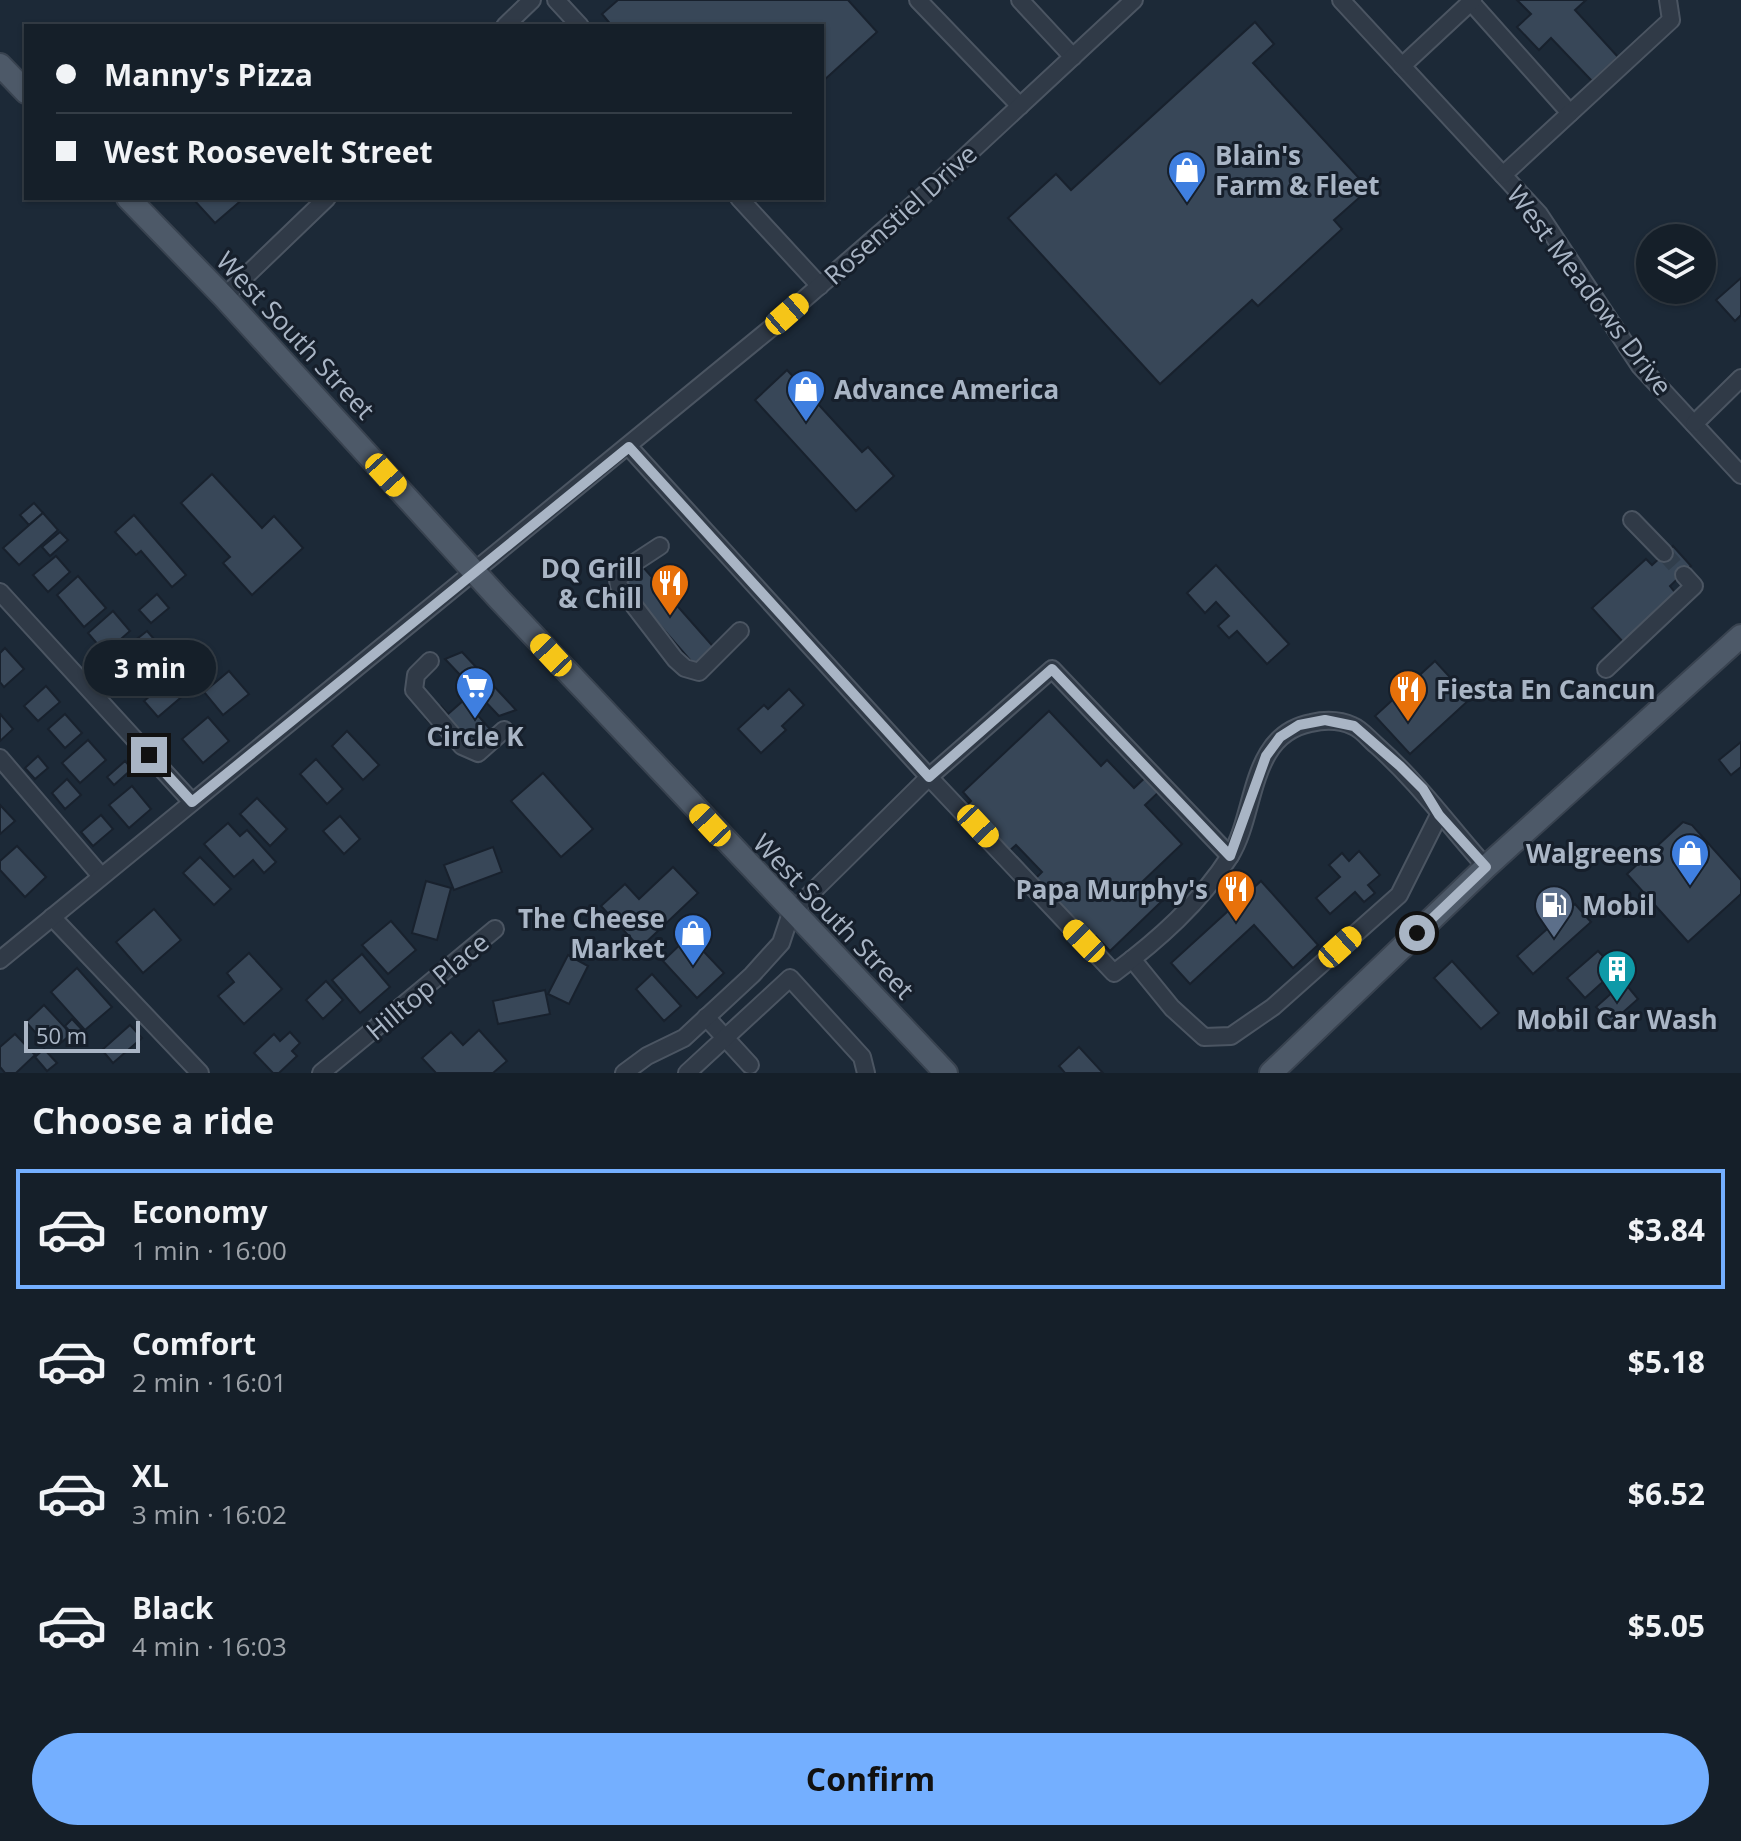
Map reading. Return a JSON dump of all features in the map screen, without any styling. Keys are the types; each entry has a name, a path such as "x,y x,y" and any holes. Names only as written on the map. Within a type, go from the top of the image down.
{"main road":[{"path":"0,65 24,90"},
{"name":"West South Street","path":"130,200 224,297 791,913 946,1073"},
{"path":"1271,1073 1486,867 1741,636"}],"street":[{"path":"507,24 532,0"},
{"path":"556,0 578,24"},
{"path":"918,0 1020,106"},
{"path":"1020,0 1073,57"},
{"name":"Rosenstiel Drive","path":"3,952 52,917 629,447 820,286 1134,0"},
{"name":"West Meadows Drive","path":"1341,0 1539,214 1640,366 1741,475"},
{"path":"1503,175 1671,20 1668,0"},
{"path":"1402,66 1472,1 1570,113"},
{"path":"224,297 325,200"},
{"path":"741,200 820,286"},
{"path":"1694,424 1741,378"},
{"path":"629,447 929,777 1114,973 1192,905 1230,856 1266,756 1280,737 1299,725 1325,720 1354,726 1423,789 1439,815 1486,867"},
{"path":"1632,520 1664,553"},
{"path":"660,546 628,567 618,580 619,586 675,659 685,668 699,672 740,631"},
{"path":"1606,669 1694,586 1684,575"},
{"path":"0,592 192,802"},
{"path":"430,661 416,675 414,690 462,746 478,753 504,730"},
{"path":"624,1073 647,1056 676,1044 769,959 781,943 791,913 929,777 1052,669 1230,856"},
{"path":"0,758 101,876"},
{"path":"1132,959 1172,1008 1204,1037 1231,1036 1273,1007 1399,895 1439,815"},
{"path":"52,917 200,1073"},
{"name":"Hilltop Place","path":"321,1073 495,929"},
{"path":"687,1073 790,978 862,1057 866,1073"},
{"path":"706,1017 750,1070"}],"building":[{"path":"618,0 848,0 877,32 824,80 824,24 610,24 602,14"},
{"path":"1517,0 1586,0 1575,10 1618,57 1592,81 1551,38 1539,50 1517,27 1531,14"},
{"name":"Blain's Farm & Fleet","path":"1255,22 1274,44 1253,63 1369,189 1334,220 1342,229 1258,306 1252,300 1160,384 1008,218 1056,174 1071,190"},
{"path":"194,200 242,200 215,223"},
{"path":"1741,278 1741,315 1735,321 1716,300"},
{"name":"Advance America","path":"787,370 862,452 868,447 894,476 856,511 755,400"},
{"path":"212,474 262,528 274,516 303,548 252,595 223,563 230,557 181,503"},
{"path":"34,503 43,513 29,525 20,515"},
{"path":"43,513 58,530 19,565 3,548"},
{"path":"134,515 186,575 172,587 141,551 136,555 115,532"},
{"path":"60,532 68,540 50,556 42,547"},
{"path":"1673,546 1691,566 1670,586 1677,595 1624,643 1592,608 1646,559 1652,565"},
{"path":"56,556 70,572 48,592 33,575"},
{"path":"1216,565 1289,644 1267,664 1237,631 1229,638 1218,626 1229,616 1216,602 1205,613 1187,593"},
{"name":"DQ Grill & Chill","path":"643,567 717,651 697,668 624,584"},
{"path":"78,576 106,608 84,627 57,595"},
{"path":"157,594 169,608 151,623 139,610"},
{"path":"113,611 130,631 105,653 88,633"},
{"path":"147,631 154,639 141,651 133,642"},
{"path":"5,648 24,669 4,687 0,682 0,653"},
{"path":"136,650 153,671 137,685 119,664"},
{"name":"Circle K","path":"462,652 516,710 499,716 445,659"},
{"path":"1435,661 1470,699 1410,754 1375,716"},
{"path":"229,671 249,694 223,715 204,692"},
{"path":"179,672 192,688 158,717 144,701"},
{"path":"46,686 60,702 38,721 24,706"},
{"path":"789,689 804,705 782,726 786,730 761,753 738,729 764,705 768,709"},
{"path":"464,700 490,729 469,748 456,733 447,741 426,719 441,706 448,714"},
{"path":"1049,711 1101,766 1107,760 1134,788 1149,774 1163,788 1145,805 1182,844 1143,881 1162,901 1110,951 1096,936 1092,939 1035,879 1042,872 1016,845 1008,852 965,807 971,801 963,792"},
{"path":"0,714 13,729 0,741"},
{"path":"65,714 82,733 65,748 48,729"},
{"path":"208,717 229,741 203,763 182,739"},
{"path":"347,731 379,765 363,780 332,746"},
{"path":"88,740 106,760 80,783 62,763"},
{"path":"1741,742 1741,767 1731,775 1719,760"},
{"path":"38,756 48,768 35,779 25,768"},
{"path":"316,759 343,789 327,804 300,774"},
{"path":"125,761 132,769 114,785 107,777"},
{"path":"543,773 593,829 561,857 511,801"},
{"path":"67,779 81,795 65,809 52,793"},
{"path":"132,786 151,809 129,828 109,805"},
{"path":"257,798 287,829 270,846 240,814"},
{"path":"0,805 15,821 0,834"},
{"path":"101,815 113,829 93,846 81,832"},
{"path":"340,816 360,839 344,854 323,831"},
{"name":"Walgreens","path":"1683,822 1692,825 1741,880 1741,894 1688,942 1627,874"},
{"path":"228,823 240,836 247,830 276,862 264,873 253,860 234,877 204,844"},
{"path":"17,846 46,877 25,897 0,870 0,861"},
{"path":"493,847 502,872 454,890 444,865"},
{"path":"1359,851 1380,875 1368,885 1375,893 1364,902 1355,892 1330,914 1316,898 1340,877 1329,865 1342,853 1349,861"},
{"path":"200,857 231,889 214,905 183,873"},
{"path":"673,867 698,893 640,948 601,906 625,884 639,899"},
{"path":"426,881 451,888 437,940 412,933"},
{"path":"1261,881 1318,945 1293,968 1254,925 1190,984 1171,963"},
{"name":"Mobil","path":"1575,904 1591,922 1533,974 1517,956"},
{"path":"154,909 181,940 143,973 116,942"},
{"path":"391,921 416,950 388,974 362,945"},
{"name":"The Cheese Market","path":"689,936 724,973 697,998 663,961"},
{"path":"1598,951 1616,970 1585,998 1567,978"},
{"path":"249,953 282,989 244,1024 218,996 234,982 227,973"},
{"path":"362,954 390,987 360,1013 332,980"},
{"path":"568,955 588,966 569,1004 548,994"},
{"path":"1452,961 1499,1013 1481,1029 1434,978"},
{"path":"77,968 112,1007 85,1030 51,992"},
{"path":"652,974 681,1006 664,1021 636,989"},
{"path":"326,981 343,1000 323,1019 306,1000"},
{"name":"Mobil Car Wash","path":"1624,982 1638,999 1611,1023 1596,1007"},
{"path":"545,990 550,1014 498,1024 493,1001"},
{"path":"44,1005 71,1034 62,1042 54,1034 44,1042 26,1022"},
{"path":"72,1019 87,1035 79,1042 65,1026"},
{"path":"130,1025 142,1038 113,1063 102,1050"},
{"path":"479,1030 507,1061 493,1073 436,1073 422,1058 451,1032 463,1045"},
{"path":"290,1032 300,1043 292,1051 297,1056 279,1073 273,1073 254,1053 274,1034 280,1041"},
{"path":"15,1034 35,1055 16,1073 5,1073 0,1067 0,1047"},
{"path":"1079,1047 1103,1073 1065,1073 1059,1066"},
{"path":"44,1049 57,1063 47,1071 35,1057"}],"tunnel":[{"path":"1664,553 1684,575"}],"place":[{"name":"Blain's Farm & Fleet","path":"1187,204"},
{"name":"Advance America","path":"806,423"},
{"name":"DQ Grill & Chill","path":"670,617"},
{"name":"Circle K","path":"475,720"},
{"name":"Fiesta En Cancun","path":"1408,723"},
{"name":"Walgreens","path":"1690,887"},
{"name":"Papa Murphy's","path":"1236,923"},
{"name":"Mobil","path":"1554,939"},
{"name":"The Cheese Market","path":"693,967"},
{"name":"Mobil Car Wash","path":"1617,1003"}],"route":[{"path":"149,755 192,802 629,447 929,777 1052,669 1230,856 1254,784 1266,756 1280,737 1299,725 1325,720 1354,726 1423,789 1439,815 1486,867 1417,933"}]}
